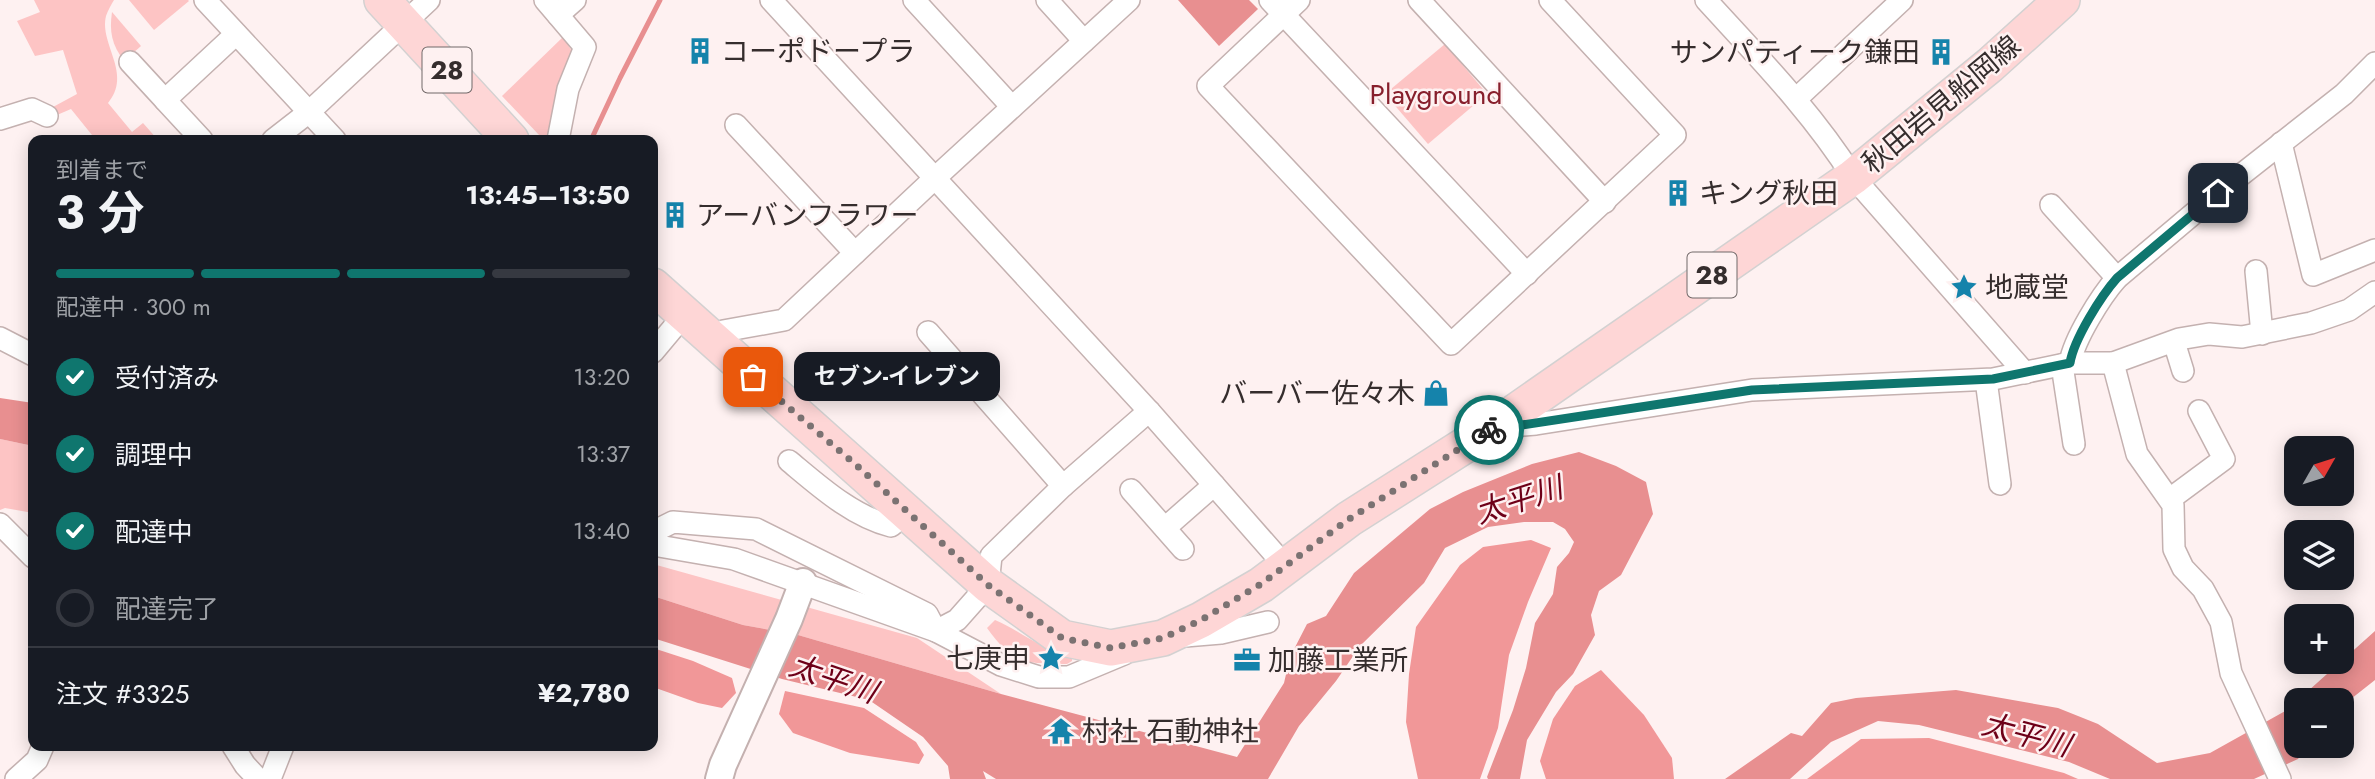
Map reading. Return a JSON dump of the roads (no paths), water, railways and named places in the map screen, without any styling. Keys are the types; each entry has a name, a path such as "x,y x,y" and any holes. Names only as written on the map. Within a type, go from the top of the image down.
{"main road":[{"name":"秋田岩見船岡線","path":"658,291 988,585 1062,638 1111,648 1163,638 1201,620 1261,584 1349,519 1492,428 1853,177 1990,65 2062,0"},
{"name":"28","path":"393,12 507,135"}],"street":[{"path":"205,0 330,135"},
{"path":"280,135 309,112 393,12 429,0"},
{"path":"559,135 568,89 585,47 552,7 575,0"},
{"path":"771,0 1149,411 1286,567"},
{"path":"914,0 1012,107"},
{"path":"1047,0 1084,41"},
{"path":"713,342 723,331 784,320 934,178 1129,0"},
{"path":"1419,0 1605,202"},
{"path":"1527,274 1284,5 1208,86 1451,344 1527,274 1605,202 1675,135 1550,0"},
{"path":"1706,0 1796,99 1839,154 1853,177 2025,373"},
{"path":"1796,99 1902,0"},
{"path":"164,100 236,34"},
{"path":"130,62 197,135"},
{"path":"2074,444 2066,364 2105,291 2117,278 2344,94 2375,63"},
{"path":"0,119 32,109 47,116"},
{"path":"736,125 855,253"},
{"path":"2281,143 2314,275 2375,250"},
{"path":"2051,205 2117,278"},
{"path":"2256,271 2262,334"},
{"path":"1492,428 1536,424 1752,390 1986,380 2066,364 2113,363 2179,339 2209,334 2242,337 2311,323 2349,310 2375,292"},
{"path":"658,346 684,315"},
{"path":"928,332 1063,486"},
{"path":"0,338 28,352"},
{"path":"2174,342 2183,371"},
{"path":"2113,363 2137,454 2173,505 2174,549 2183,568 2203,589 2221,622 2231,673 2280,779"},
{"path":"1986,380 2000,484"},
{"path":"936,631 957,620 988,585 992,556 1063,486 1149,411"},
{"path":"2170,499 2224,459 2199,411"},
{"path":"789,461 829,494 877,522 891,526 908,512"},
{"path":"1166,528 1214,485"},
{"path":"1131,490 1183,549"},
{"path":"658,530 673,522 756,529 927,614 936,631"},
{"path":"0,524 28,552"},
{"path":"658,546 734,559 803,582 936,631 1001,665 1039,677 1069,677 1163,638 1221,633"},
{"path":"719,779 803,582"},
{"path":"1096,665 1268,622"},
{"path":"16,779 37,760 41,751"},
{"path":"236,751 258,779"},
{"path":"270,779 282,751"}],"water":[{"path":"1178,0 1249,0 1258,9 1219,46"},
{"path":"0,398 28,402 28,445 0,439"},
{"name":"太平川","path":"1579,452 1616,466 1646,482 1653,514 1621,575 1599,591 1591,615 1595,635 1573,674 1556,692 1527,740 1520,779 1487,777 1513,710 1526,668 1535,623 1553,594 1557,567 1574,542 1565,529 1553,522 1524,522 1488,527 1445,548 1424,583 1360,646 1336,681 1299,726 1268,779 996,779 983,771 986,779 950,779 948,766 923,737 869,700 782,679 658,640 658,598 743,625 798,635 1001,694 1237,757 1284,683 1290,657 1307,624 1326,616 1354,573 1430,509 1463,492 1532,464"},
{"path":"2375,631 2375,680 2354,697 2354,688 2311,688 2327,674 2354,674 2354,650"},
{"name":"太平川","path":"1956,690 2058,708 2098,724 2157,763 2210,753 2284,712 2284,758 2299,758 2254,779 2110,779 2069,762 1919,725 1878,721 1831,742 1790,779 1725,779 1791,733 1802,736 1831,703 1856,698"}],"waterway":[{"path":"593,135 660,0"}],"place":[{"name":"コーポドープラ","path":"700,51"},
{"name":"サンパティーク鎌田","path":"1941,52"},
{"name":"キング秋田","path":"1678,193"},
{"name":"アーバンフラワー","path":"675,215"},
{"name":"地蔵堂","path":"1964,287"},
{"name":"セブン-イレブン","path":"753,377"},
{"name":"バーバー佐々木","path":"1436,393"},
{"name":"七庚申","path":"1051,658"},
{"name":"加藤工業所","path":"1247,660"},
{"name":"村社 石動神社","path":"1061,731"}],"park label":[{"name":"Playground","path":"1436,94"}]}
